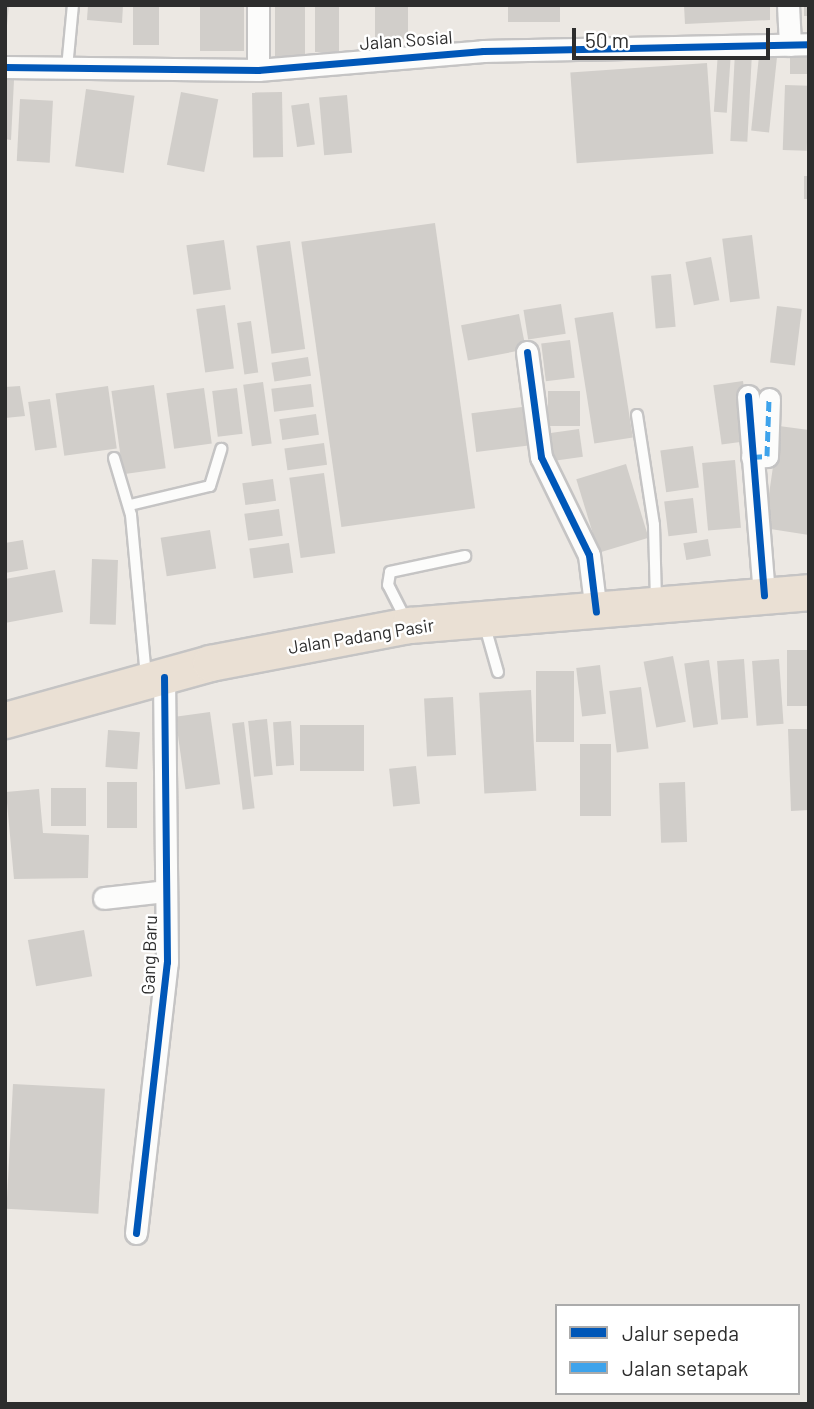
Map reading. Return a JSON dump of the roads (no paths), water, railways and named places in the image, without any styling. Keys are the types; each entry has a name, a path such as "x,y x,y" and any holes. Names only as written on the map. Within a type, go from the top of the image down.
{"highway":[{"name":"Jalan Padang Pasir","path":"5,720 155,680 409,625 596,612 809,592"}],"street":[{"path":"258,5 258,70"},
{"path":"788,5 799,44"},
{"name":"Jalan Sosial","path":"5,67 258,70 483,51 799,44"},
{"path":"527,352 541,457 589,555 596,612"},
{"path":"758,397 767,456 752,457 764,595"},
{"name":"Gang Baru","path":"136,1233 167,962 155,680"},
{"path":"104,898 166,891"}],"lane":[{"path":"67,68 74,5"},
{"path":"637,415 655,533 656,607"},
{"path":"130,505 210,486 221,449"},
{"path":"114,458 130,505 155,680"},
{"path":"409,625 388,585 390,572 465,556"},
{"path":"483,620 498,672"}]}
